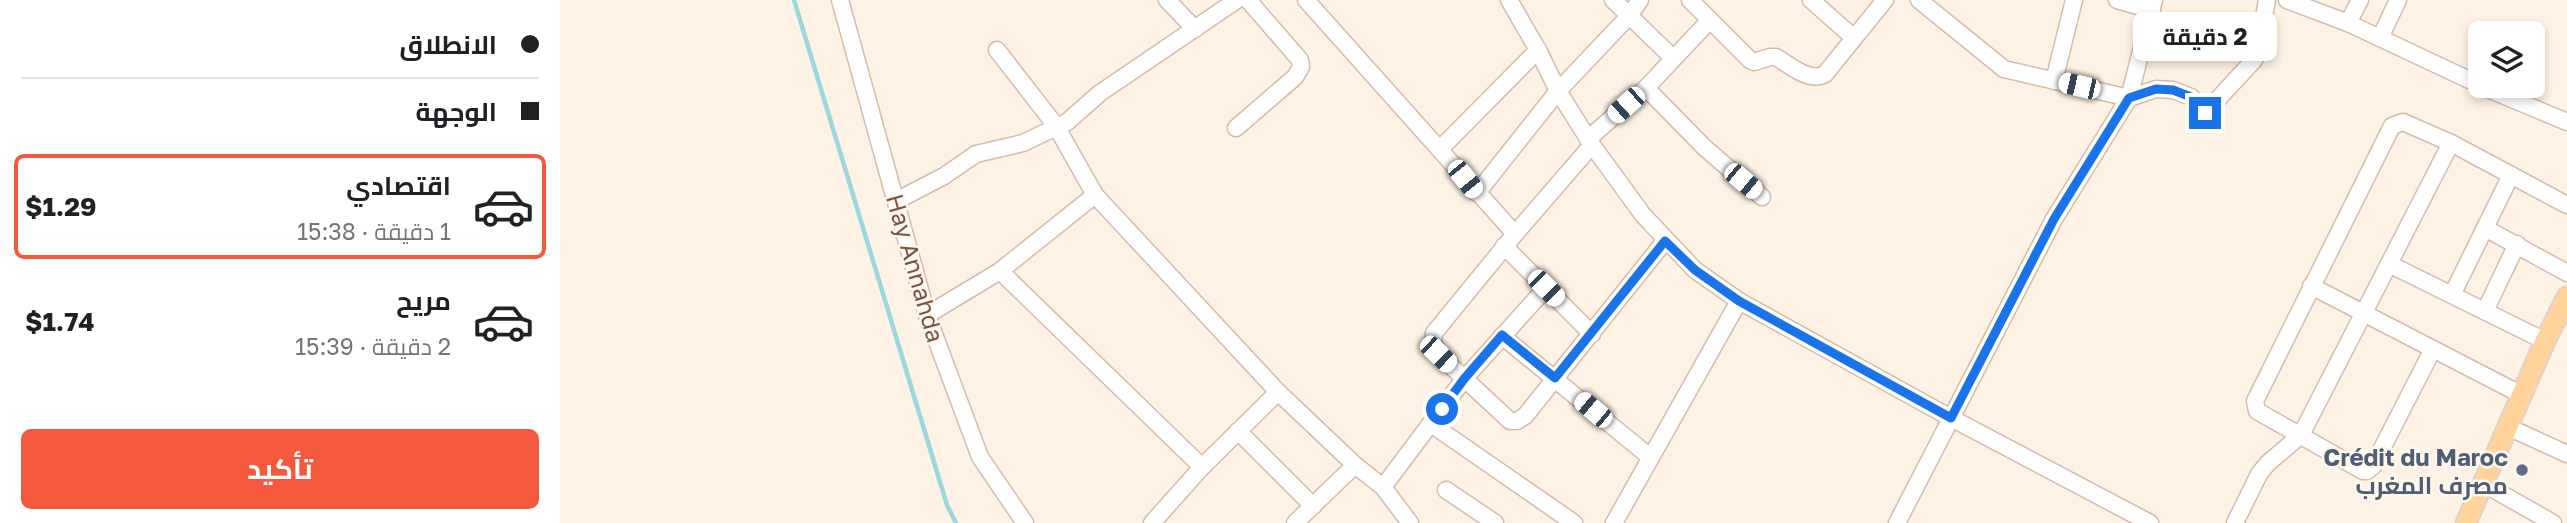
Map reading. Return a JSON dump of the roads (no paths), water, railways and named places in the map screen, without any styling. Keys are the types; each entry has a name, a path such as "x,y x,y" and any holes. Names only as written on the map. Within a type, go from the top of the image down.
{"main road":[{"path":"2466,523 2545,341 2567,297"}],"street":[{"name":"Hay Annahda","path":"840,0 927,315 980,457 1025,523"},
{"path":"1167,0 1195,29"},
{"path":"896,201 944,176 976,154 1023,143 1067,122 1100,93 1237,0"},
{"path":"1236,128 1295,76 1301,67 1300,60 1248,0"},
{"path":"1306,0 1477,193 1546,288 1592,334"},
{"path":"1509,0 1558,91 1590,142 1643,215 1695,270 1739,301 1951,418 2150,523"},
{"path":"1614,0 1674,58"},
{"path":"1477,193 1558,91 1629,16 1640,0"},
{"path":"1690,0 1750,60 1754,62 1776,57 1812,77 1825,74 1885,0"},
{"path":"1811,0 1854,38"},
{"path":"1919,0 2004,69 2129,98 2156,89 2173,90 2191,97 2205,113 2254,60 2258,52 2267,0"},
{"path":"2054,80 2074,0"},
{"path":"1897,523 2054,219 2129,98 2153,5 2117,0"},
{"path":"2287,0 2348,23 2468,79"},
{"path":"2348,23 2360,0"},
{"path":"2380,38 2398,0"},
{"path":"1665,241 1525,416 1517,421 1510,421 1438,354 1433,342 1434,333 1590,142 1710,20"},
{"path":"997,50 1056,126 1095,195 1278,392 1355,465 1383,487 1410,523"},
{"path":"1440,149 1538,50"},
{"path":"1646,88 1704,148 1762,197"},
{"path":"2511,98 2567,122"},
{"path":"2433,349 2370,470 2362,471 2258,411 2255,401 2392,126 2403,122 2567,205"},
{"path":"2235,523 2259,474 2301,435 2451,144"},
{"path":"2452,295 2511,175"},
{"path":"927,315 1000,271 1095,195"},
{"path":"2485,228 2567,273"},
{"path":"2485,311 2517,244"},
{"path":"2389,264 2545,341"},
{"path":"1000,271 1202,467"},
{"path":"2311,286 2522,395"},
{"path":"1383,487 1464,379 1546,288"},
{"path":"1614,523 1739,301"},
{"path":"1502,335 1650,457"},
{"path":"1152,523 1202,467 1278,392"},
{"path":"1431,424 1574,523"},
{"path":"2508,427 2567,454"},
{"path":"1238,431 1313,506"},
{"path":"1295,523 1355,465"},
{"path":"2484,484 2553,523"},
{"path":"1446,490 1495,523"}],"waterway":[{"path":"794,0 947,505 956,523"}],"place":[{"name":"Crédit du Maroc مصرف المغرب","path":"2522,470"}]}
